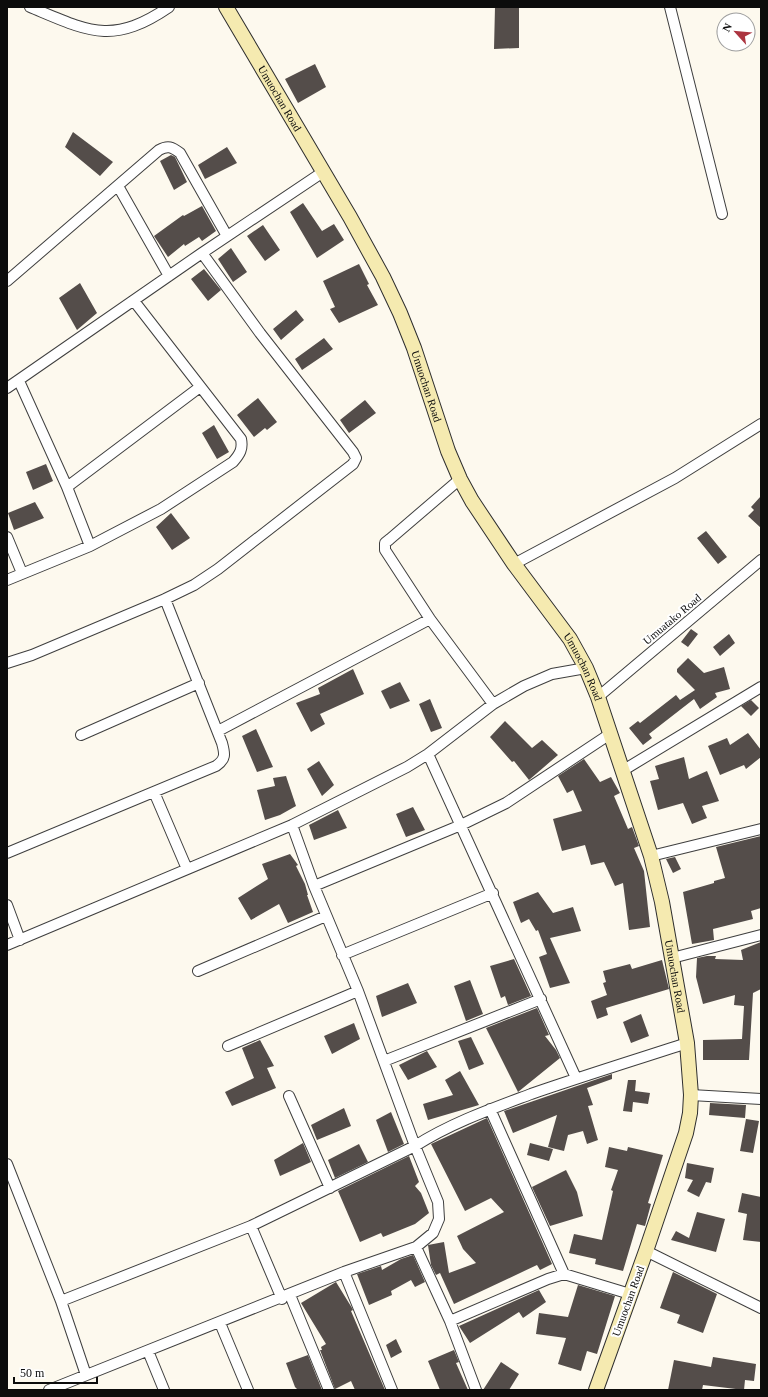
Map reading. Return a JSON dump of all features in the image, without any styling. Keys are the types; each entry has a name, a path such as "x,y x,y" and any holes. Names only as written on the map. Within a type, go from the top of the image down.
{"street":[{"path":"30,7 77,26 102,32 129,29 149,21 169,7"},
{"name":"Umuochan Road","path":"226,7 383,277 400,312 414,348 448,451 460,479 472,501 514,564 570,639 586,668 598,697 651,856 662,902 687,1043 691,1095 690,1113 686,1133 646,1251 596,1390"},
{"path":"670,7 722,214"},
{"path":"7,281 159,150 167,146 173,147 180,153 227,236"},
{"path":"7,388 202,253 323,172"},
{"path":"118,186 169,276"},
{"path":"7,663 32,655 165,599 194,585 218,569 353,464 356,458 260,333 202,253"},
{"path":"7,580 90,546 161,509 233,462 240,455 242,446 241,439 134,301"},
{"path":"19,381 67,487 90,546"},
{"path":"67,487 200,387"},
{"path":"514,564 675,478 761,424"},
{"path":"460,479 385,544 385,550 430,619 493,704"},
{"path":"7,537 22,573"},
{"name":"Umuatako Road","path":"598,697 761,560"},
{"path":"7,853 216,766 223,761 225,754 218,731 165,599"},
{"path":"218,731 430,619"},
{"path":"7,945 292,825 407,767 428,754 493,704 524,686 552,674 586,668"},
{"path":"81,735 198,683"},
{"path":"622,771 761,687"},
{"path":"314,886 461,825 506,803 610,734"},
{"path":"428,754 493,893 576,1078"},
{"path":"154,792 187,869"},
{"path":"49,1390 286,1297 344,1272 416,1247 434,1233 439,1219 438,1202 415,1146 358,991 314,886 292,825"},
{"path":"651,856 761,829"},
{"path":"342,955 493,893"},
{"path":"7,905 20,940"},
{"path":"198,971 326,916"},
{"path":"672,958 761,935"},
{"path":"228,1046 358,991"},
{"path":"384,1061 541,999"},
{"path":"61,1301 251,1226 415,1146 436,1133 490,1109 576,1078 687,1043"},
{"path":"691,1095 761,1099"},
{"path":"289,1096 330,1188"},
{"path":"490,1109 564,1274"},
{"path":"7,1164 61,1301 86,1375"},
{"path":"251,1226 329,1390"},
{"path":"416,1247 450,1322 476,1390"},
{"path":"646,1251 761,1308"},
{"path":"344,1272 392,1390"},
{"path":"450,1322 548,1279 564,1274 630,1294"},
{"path":"220,1323 248,1390"},
{"path":"148,1351 164,1390"}],"building":[{"path":"495,7 519,7 519,48 494,49"},
{"path":"315,64 326,87 298,103 285,79"},
{"path":"73,132 113,162 100,176 65,147"},
{"path":"227,147 237,163 205,179 198,165"},
{"path":"171,155 175,157 187,182 174,190 160,161"},
{"path":"303,203 322,231 334,224 344,240 317,258 290,212"},
{"path":"202,206 216,231 202,241 199,237 185,246 184,244 168,257 154,236 183,215 184,216"},
{"path":"263,225 280,250 265,261 247,236"},
{"path":"231,248 247,272 233,282 218,259"},
{"path":"359,264 369,284 367,285 378,305 339,323 330,309 335,307 323,281"},
{"path":"204,269 221,290 208,301 191,279"},
{"path":"80,283 97,313 77,330 59,298"},
{"path":"296,310 304,320 281,340 273,329"},
{"path":"324,338 333,349 302,370 295,359"},
{"path":"258,398 277,422 267,430 265,428 254,437 237,415"},
{"path":"365,400 376,413 349,433 340,420"},
{"path":"214,425 229,452 217,459 202,433"},
{"path":"46,464 53,481 33,490 26,472"},
{"path":"761,496 761,528 748,516 754,510 751,507"},
{"path":"35,502 44,518 14,530 8,513"},
{"path":"171,513 190,538 172,550 156,527"},
{"path":"706,531 727,557 718,564 697,538"},
{"path":"691,629 698,634 688,647 681,642"},
{"path":"729,634 735,643 720,656 713,647"},
{"path":"688,658 704,673 724,667 730,689 715,693 717,697 700,709 694,699 649,734 652,738 643,745 629,728 638,721 640,723 676,695 680,700 695,690 677,672 677,669"},
{"path":"353,669 364,694 320,714 325,724 311,732 296,703 320,694 318,688"},
{"path":"400,682 410,701 390,709 381,691"},
{"path":"430,699 442,728 431,732 419,704"},
{"path":"751,700 759,708 751,716 741,706"},
{"path":"505,721 532,748 542,740 558,755 529,780 514,761 512,762 490,737"},
{"path":"256,729 273,767 257,772 242,736"},
{"path":"748,733 761,750 761,757 746,769 744,765 720,775 708,746 727,738 730,745"},
{"path":"684,757 689,779 707,771 719,801 702,806 707,818 692,824 683,803 658,810 650,781 659,779 655,766"},
{"path":"584,759 600,782 611,777 620,793 614,796 628,829 632,827 639,846 634,848 644,871 650,927 629,930 623,883 615,886 604,862 591,865 585,845 562,851 553,819 582,811 573,790 567,793 558,776"},
{"path":"319,761 334,785 322,796 307,769"},
{"path":"286,776 296,806 280,815 265,820 257,790 275,786 273,778"},
{"path":"413,807 425,830 406,837 396,814"},
{"path":"338,810 347,828 314,840 309,825"},
{"path":"761,836 761,908 751,911 753,919 713,929 714,940 692,944 683,892 714,883 714,881 725,878 716,847"},
{"path":"290,854 298,865 296,866 305,884 313,912 288,923 279,904 251,920 238,898 268,879 262,864"},
{"path":"675,857 681,869 673,873 666,859"},
{"path":"538,892 553,913 573,907 581,931 550,938 570,983 550,988 539,957 547,954 538,930 536,931 529,919 521,923 513,902"},
{"path":"761,942 761,989 753,993 749,1060 703,1060 703,1040 742,1039 744,1006 734,1005 735,995 703,1004 696,977 697,958 716,956 715,959 743,960 741,950"},
{"path":"514,959 531,996 508,1005 505,996 501,998 490,966"},
{"path":"662,960 669,989 606,1008 608,1015 597,1019 591,1001 607,995 603,983 606,982 603,971 630,964 632,969"},
{"path":"470,980 483,1014 466,1021 454,986"},
{"path":"408,983 417,1003 382,1017 376,996"},
{"path":"537,1008 549,1035 545,1036 556,1050 560,1058 518,1092 486,1028"},
{"path":"641,1014 649,1036 631,1043 623,1022"},
{"path":"354,1023 360,1039 332,1054 324,1036"},
{"path":"471,1037 484,1064 469,1070 458,1041"},
{"path":"260,1040 274,1066 267,1068 276,1088 232,1106 225,1092 254,1078 242,1048"},
{"path":"427,1051 437,1067 408,1080 399,1065"},
{"path":"460,1071 479,1105 428,1120 423,1104 453,1095 445,1080"},
{"path":"612,1074 612,1079 587,1088 593,1105 588,1106 598,1140 587,1144 583,1131 568,1135 564,1151 548,1147 557,1115 513,1133 504,1111"},
{"path":"628,1080 636,1080 635,1091 650,1093 648,1104 633,1102 632,1112 623,1111"},
{"path":"710,1103 746,1105 745,1118 709,1115"},
{"path":"344,1108 351,1126 317,1140 311,1125"},
{"path":"391,1112 404,1144 388,1152 376,1120"},
{"path":"487,1118 552,1264 540,1270 537,1265 454,1304 440,1273 436,1275 431,1265 428,1245 444,1242 449,1273 476,1263 463,1249 457,1236 504,1212 491,1198 465,1211 431,1144"},
{"path":"746,1119 759,1121 753,1153 740,1151"},
{"path":"303,1143 311,1162 280,1176 274,1160"},
{"path":"530,1143 553,1149 549,1161 527,1155"},
{"path":"359,1144 368,1162 335,1178 328,1160"},
{"path":"609,1147 627,1151 628,1147 663,1155 648,1203 651,1204 645,1226 637,1224 623,1271 595,1264 596,1259 569,1253 574,1234 602,1240 613,1191 611,1190 618,1170 605,1167"},
{"path":"409,1156 419,1182 415,1186 421,1193 429,1213 415,1224 383,1237 381,1233 360,1242 338,1191"},
{"path":"687,1163 714,1168 711,1183 706,1182 699,1197 687,1191 693,1180 685,1178"},
{"path":"566,1170 577,1192 583,1216 550,1226 532,1187"},
{"path":"742,1193 761,1197 761,1242 743,1240 747,1214 738,1212"},
{"path":"697,1212 725,1219 716,1252 671,1240 676,1231 689,1238"},
{"path":"413,1255 425,1282 415,1287 411,1280 391,1291 392,1295 369,1305 357,1274 381,1266 382,1270 401,1259"},
{"path":"673,1272 717,1294 703,1333 677,1323 680,1315 660,1308"},
{"path":"336,1282 353,1310 351,1311 385,1390 355,1390 351,1381 335,1389 320,1350 322,1350 321,1347 326,1344 301,1303"},
{"path":"578,1285 615,1296 597,1354 587,1351 581,1371 558,1364 566,1338 536,1334 539,1313 568,1317"},
{"path":"539,1290 546,1302 523,1318 519,1312 470,1343 459,1326"},
{"path":"396,1339 402,1352 391,1358 386,1345"},
{"path":"454,1350 459,1362 456,1363 468,1390 440,1390 428,1361"},
{"path":"308,1355 322,1390 298,1390 295,1387 286,1363"},
{"path":"713,1357 756,1364 754,1381 745,1380 744,1390 703,1385 702,1390 668,1390 674,1360 711,1367"},
{"path":"501,1362 519,1374 509,1390 483,1390"}]}
